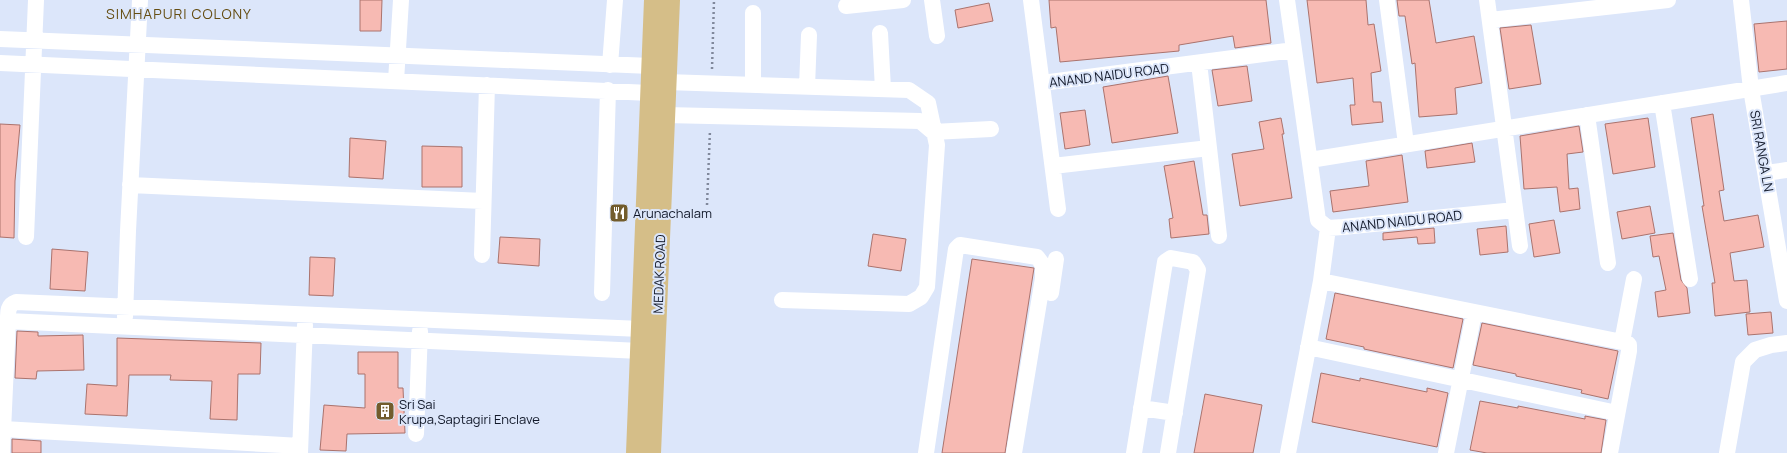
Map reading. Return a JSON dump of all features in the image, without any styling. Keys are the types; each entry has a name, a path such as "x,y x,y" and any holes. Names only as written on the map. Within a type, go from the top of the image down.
{"main road":[{"name":"MEDAK ROAD","path":"636,453 654,0"},
{"name":"MEDAK ROAD","path":"651,453 670,0"}],"street":[{"path":"26,237 35,65 36,0"},
{"path":"125,327 130,185 140,0"},
{"path":"396,81 401,0"},
{"path":"610,65 615,0"},
{"path":"846,6 903,0"},
{"path":"932,0 937,36"},
{"name":"ANAND NAIDU ROAD","path":"1031,0 1058,209"},
{"name":"ANAND NAIDU ROAD","path":"1287,0 1318,220 1328,228 1515,210"},
{"path":"1387,0 1406,144"},
{"path":"1487,0 1520,246"},
{"path":"1490,20 1643,1 1668,0"},
{"name":"SRI RANGA LN","path":"1741,0 1751,89 1783,258 1787,301"},
{"path":"752,13 752,85"},
{"path":"880,33 883,89"},
{"path":"807,87 809,35"},
{"path":"0,39 651,66"},
{"name":"ANAND NAIDU ROAD","path":"1042,83 1294,50"},
{"path":"0,63 650,93"},
{"path":"566,88 567,63"},
{"path":"1199,63 1220,236"},
{"path":"666,82 909,90 928,103 937,145 928,279 927,287 921,297 909,304 782,300"},
{"path":"1310,160 1787,83"},
{"path":"482,255 487,85"},
{"path":"602,294 608,90"},
{"path":"1662,103 1690,279"},
{"path":"665,115 920,121 933,132 991,129"},
{"path":"1587,115 1608,263"},
{"path":"1053,166 1209,148"},
{"path":"1766,173 1787,170"},
{"path":"130,185 483,201"},
{"path":"1288,453 1321,281 1328,228"},
{"path":"926,453 956,249 960,245 1037,257 1043,265 1043,278 1014,453"},
{"path":"1134,453 1165,262 1171,258 1193,262 1198,270 1168,453"},
{"path":"1025,453 1056,259"},
{"path":"1622,342 1634,279"},
{"path":"1321,281 1622,342 1629,345 1610,453"},
{"path":"2,453 9,307 11,304 16,302 641,330"},
{"path":"1446,453 1474,312"},
{"path":"3,429 300,450 306,315"},
{"path":"416,434 420,320"},
{"path":"8,321 640,352"},
{"path":"1727,453 1743,362 1755,350 1771,345 1787,344"},
{"path":"1308,347 1617,414"},
{"path":"1141,408 1175,413"}],"building":[{"path":"360,0 382,0 381,31 360,31"},
{"path":"1049,0 1266,0 1271,43 1235,48 1233,36 1179,45 1179,51 1060,62 1056,27 1051,28"},
{"path":"1307,0 1366,0 1368,25 1374,24 1381,71 1371,73 1373,102 1381,102 1383,122 1352,125 1350,105 1355,105 1353,78 1317,83"},
{"path":"1397,0 1429,0 1436,43 1474,36 1482,83 1455,88 1457,114 1419,117 1415,63 1412,64 1405,16 1399,16"},
{"path":"989,3 993,21 958,28 955,10"},
{"path":"1787,21 1787,69 1759,72 1754,24"},
{"path":"1531,25 1541,84 1509,89 1500,28"},
{"path":"1247,66 1252,101 1218,106 1212,70"},
{"path":"1168,76 1178,133 1112,143 1103,87"},
{"path":"1085,110 1090,145 1065,149 1060,113"},
{"path":"1713,114 1724,190 1719,191 1724,221 1758,215 1764,247 1730,253 1734,281 1747,280 1750,312 1715,316 1712,283 1715,283 1702,206 1704,206 1691,118"},
{"path":"1281,118 1292,198 1240,206 1232,154 1264,149 1259,122"},
{"path":"1648,118 1655,167 1613,174 1605,124"},
{"path":"0,124 20,125 15,181 14,238 0,237"},
{"path":"1579,126 1583,152 1567,154 1569,189 1578,188 1580,209 1560,212 1557,187 1524,189 1520,136"},
{"path":"350,138 386,141 383,179 349,177"},
{"path":"1472,143 1475,162 1427,168 1425,151"},
{"path":"422,146 462,147 462,187 422,187"},
{"path":"1402,155 1408,202 1333,212 1330,191 1369,186 1366,161"},
{"path":"1194,161 1203,215 1207,215 1209,234 1171,238 1169,219 1173,218 1164,166"},
{"path":"1650,206 1655,233 1622,239 1617,212"},
{"path":"1554,220 1560,253 1534,257 1529,224"},
{"path":"1506,226 1508,252 1480,255 1477,229"},
{"path":"1434,228 1435,243 1418,244 1417,237 1383,240 1383,233"},
{"path":"1673,233 1681,280 1687,288 1690,313 1658,317 1655,292 1666,290 1659,256 1653,257 1650,236"},
{"path":"873,234 906,239 901,271 868,266"},
{"path":"500,237 540,239 539,266 498,263"},
{"path":"52,249 88,252 85,291 50,289"},
{"path":"310,257 335,258 333,296 309,295"},
{"path":"972,259 1034,268 1005,453 942,453"},
{"path":"1335,293 1463,319 1453,368 1364,349 1364,347 1326,339"},
{"path":"1771,312 1773,333 1748,335 1746,314"},
{"path":"1482,323 1618,351 1608,399 1581,393 1582,390 1473,365"},
{"path":"17,331 38,332 38,336 83,335 84,370 37,371 36,379 15,378"},
{"path":"117,338 261,343 260,374 238,374 237,420 210,419 212,381 170,380 171,375 129,375 127,416 85,414 87,384 117,386"},
{"path":"358,352 398,352 398,388 403,388 405,433 347,434 346,451 320,450 324,405 365,408 365,374 358,374"},
{"path":"1321,373 1360,381 1360,378 1427,392 1427,388 1448,393 1437,447 1312,422"},
{"path":"1205,394 1262,405 1253,453 1194,453"},
{"path":"1480,401 1518,408 1518,406 1585,419 1585,416 1606,420 1601,453 1487,453 1470,450"},
{"path":"12,439 41,441 41,453 12,453"}],"place":[{"name":"Arunachalam","path":"619,213"},
{"name":"Sri Sai Krupa,Saptagiri Enclave","path":"385,411"}],"district":[{"name":"SIMHAPURI COLONY","path":"179,13"}]}
